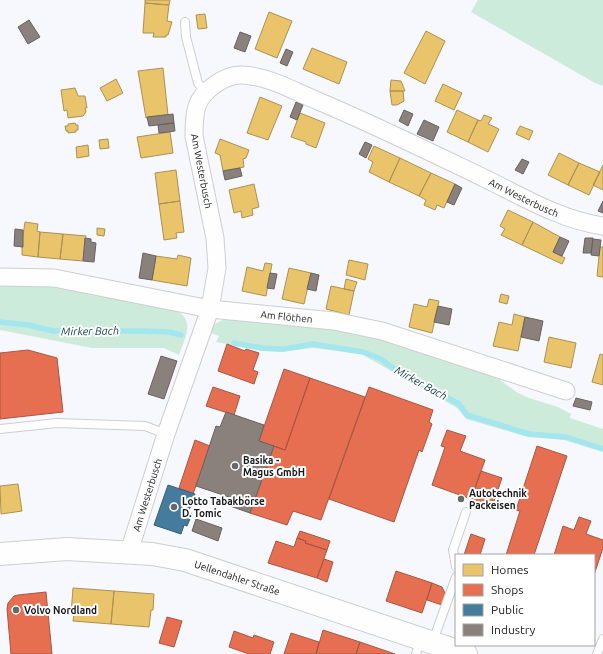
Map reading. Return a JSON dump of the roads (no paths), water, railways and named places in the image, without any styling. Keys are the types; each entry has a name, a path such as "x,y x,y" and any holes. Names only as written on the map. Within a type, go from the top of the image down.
{"main road":[{"name":"Uellendahler Straße","path":"0,554 67,549 152,554 185,560 423,645 466,654"}],"street":[{"name":"Am Westerbusch","path":"129,552 166,434 210,310 217,268 215,238 194,136 194,121 198,105 213,85 224,79 241,74 266,79 370,123 553,212 594,225 603,226"},
{"name":"Am Flöthen","path":"0,277 54,278 210,310 334,321 382,331 566,391"}],"lane":[{"path":"185,22 186,37 198,83 206,93"},
{"path":"0,429 58,423 145,426 166,434"},
{"path":"455,561 453,550 466,512"},
{"path":"423,645 455,579"},
{"path":"598,654 603,639"}],"waterway":[{"name":"Mirker Bach","path":"0,322 28,325 53,331 143,331 169,332 181,335"},
{"name":"Mirker Bach","path":"234,343 262,348 284,349 313,344 363,352 381,359 393,368 459,404 467,415 529,434 566,437 603,449"}],"place":[{"name":"Basika - Magus GmbH","path":"235,466"},
{"name":"Autotechnik Packeisen","path":"461,499"},
{"name":"Lotto Tabakbörse D. Tomic","path":"174,507"},
{"name":"Volvo Nordland","path":"16,610"}]}
